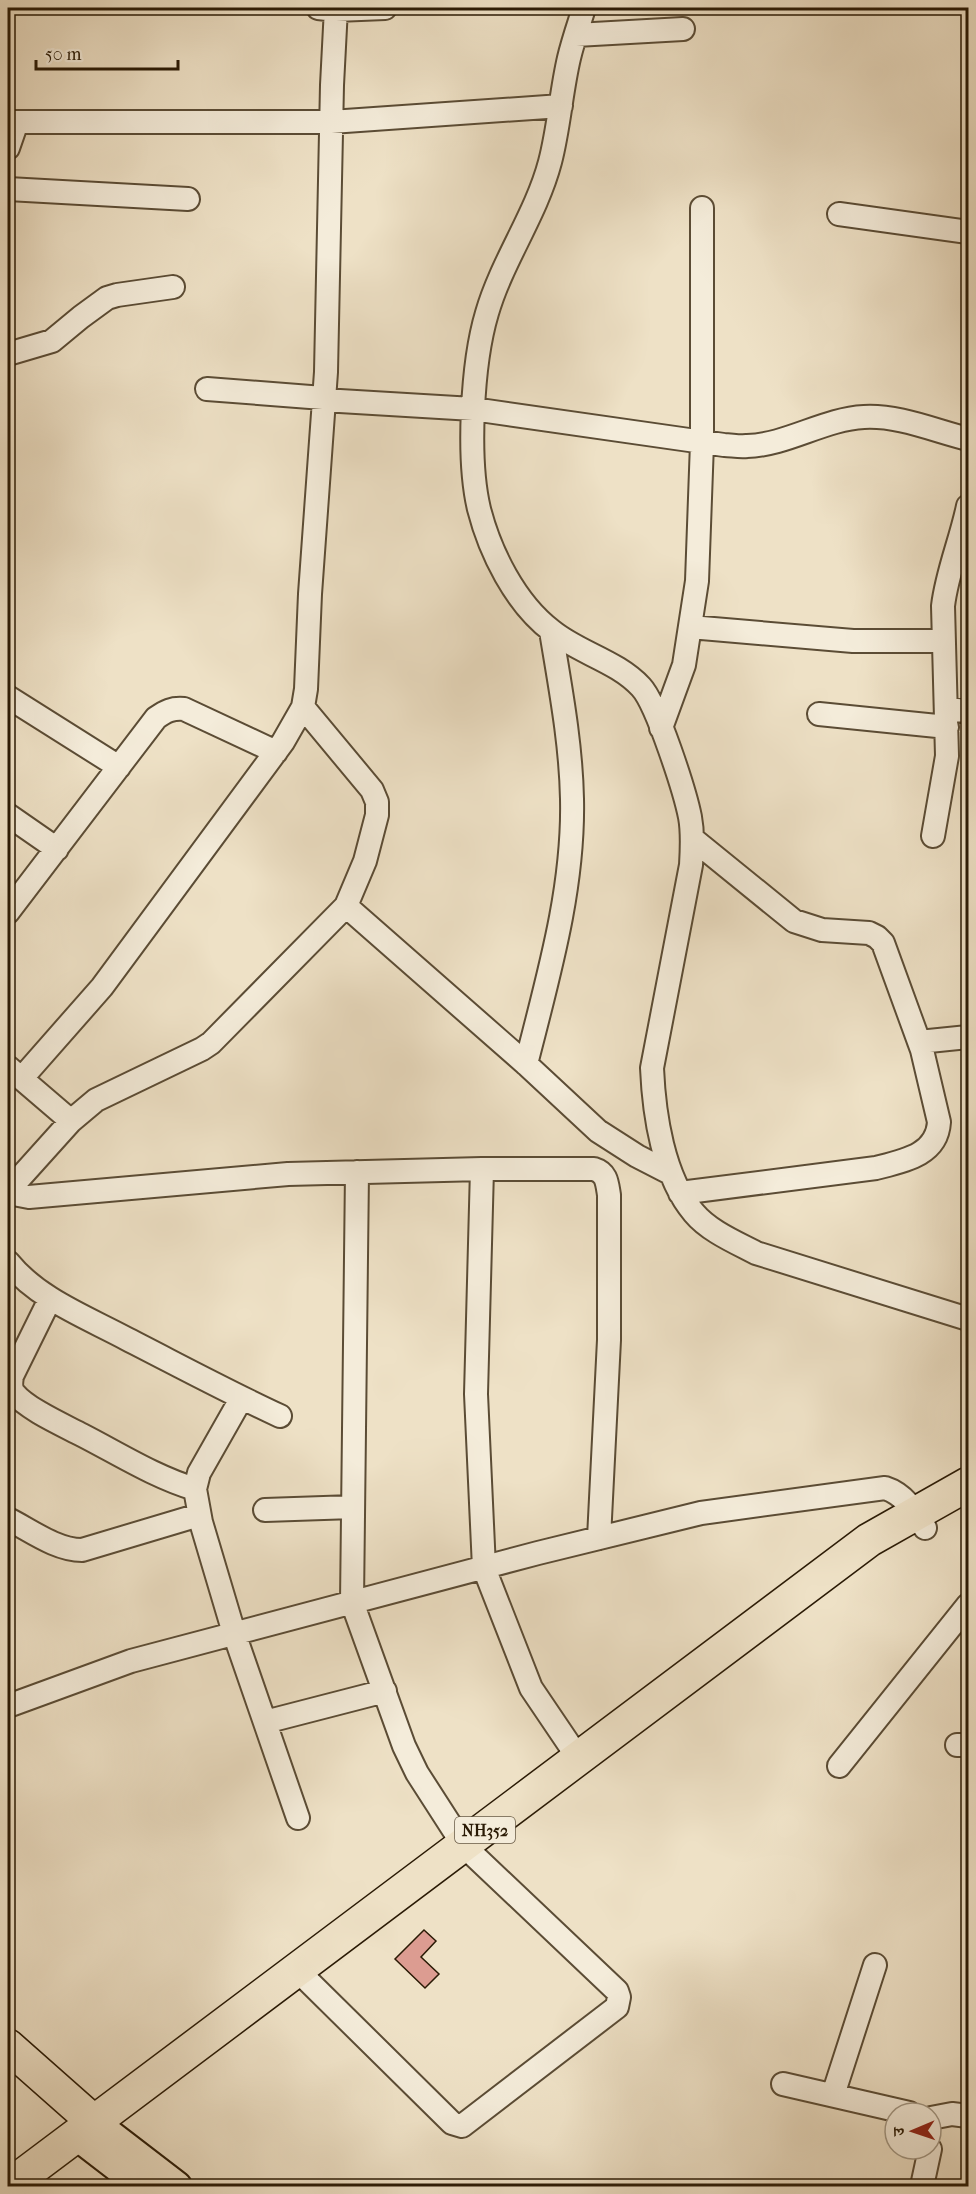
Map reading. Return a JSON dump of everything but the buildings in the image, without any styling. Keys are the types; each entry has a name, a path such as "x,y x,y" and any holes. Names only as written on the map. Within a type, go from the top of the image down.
{"highway":[{"name":"NH352","path":"9,2187 92,2134 304,1978 469,1852 842,1583 969,1484"},
{"name":"NH352","path":"469,1852 579,1759 869,1540 969,1504"},
{"path":"8,2046 92,2134"},
{"path":"8,2075 92,2134"},
{"name":"NH352","path":"35,2187 92,2134"}],"main road":[{"path":"92,2134 142,2187"},
{"path":"92,2134 177,2187"}],"street":[{"path":"71,1121 15,1072 102,987 276,752 303,707 326,372 331,122 330,8 385,8"},
{"path":"584,8 569,59 550,164 487,314 473,409 474,471 479,508 491,545 505,574 519,595 551,631 615,668 642,688 662,728 690,816 693,839 691,865 652,1068 653,1097 670,1173 694,1214 725,1237 756,1252 969,1319"},
{"path":"576,35 683,29"},
{"path":"8,148 12,122 331,122 561,106"},
{"path":"8,189 188,199"},
{"path":"662,728 684,665 697,581 702,443 702,208"},
{"path":"839,214 969,232"},
{"path":"8,354 52,341 107,298 173,287"},
{"path":"207,389 323,398 323,400 473,409 702,443 748,446 781,439 843,420 864,417 885,417 969,439"},
{"path":"933,836 954,716 943,641 945,585 969,506"},
{"path":"690,627 853,641 943,641"},
{"path":"526,1064 557,936 569,865 572,799 565,718 551,631"},
{"path":"8,697 119,767"},
{"path":"303,707 372,790 377,802 377,815 366,861 346,906 211,1043 105,1095 71,1121 8,1192 29,1197 288,1174 482,1169 594,1169 600,1171 605,1176 609,1195 609,1340 599,1538"},
{"path":"8,912 156,718 173,708 184,710 276,752"},
{"path":"819,714 954,716"},
{"path":"8,815 57,849"},
{"path":"680,1193 876,1168 905,1161 924,1152 934,1140 939,1122 919,1042 886,951 877,937 857,931 822,930 794,921 693,839"},
{"path":"346,906 526,1064 598,1131 637,1156 670,1173"},
{"path":"919,1042 969,1037"},
{"path":"482,1169 476,1394 484,1568 531,1688 579,1759"},
{"path":"304,1978 452,2123 462,2126 617,2007 619,1997 617,1991 469,1852 417,1773 404,1746 352,1602 357,1172"},
{"path":"8,1262 50,1299 242,1399 280,1416"},
{"path":"50,1299 12,1376 10,1383 12,1391 48,1417 171,1482 195,1489"},
{"path":"242,1399 199,1473 195,1489 199,1515 234,1633 298,1818"},
{"path":"8,1706 131,1661 700,1513 873,1489 893,1491 904,1499 921,1521"},
{"path":"265,1510 353,1507"},
{"path":"8,1519 58,1545 82,1550 199,1515"},
{"path":"839,1766 969,1605"},
{"path":"265,1722 385,1691"},
{"path":"833,2095 875,1965"},
{"path":"783,2084 883,2107"},
{"path":"943,2116 958,2114 969,2116"},
{"path":"922,2187 927,2161"}]}
